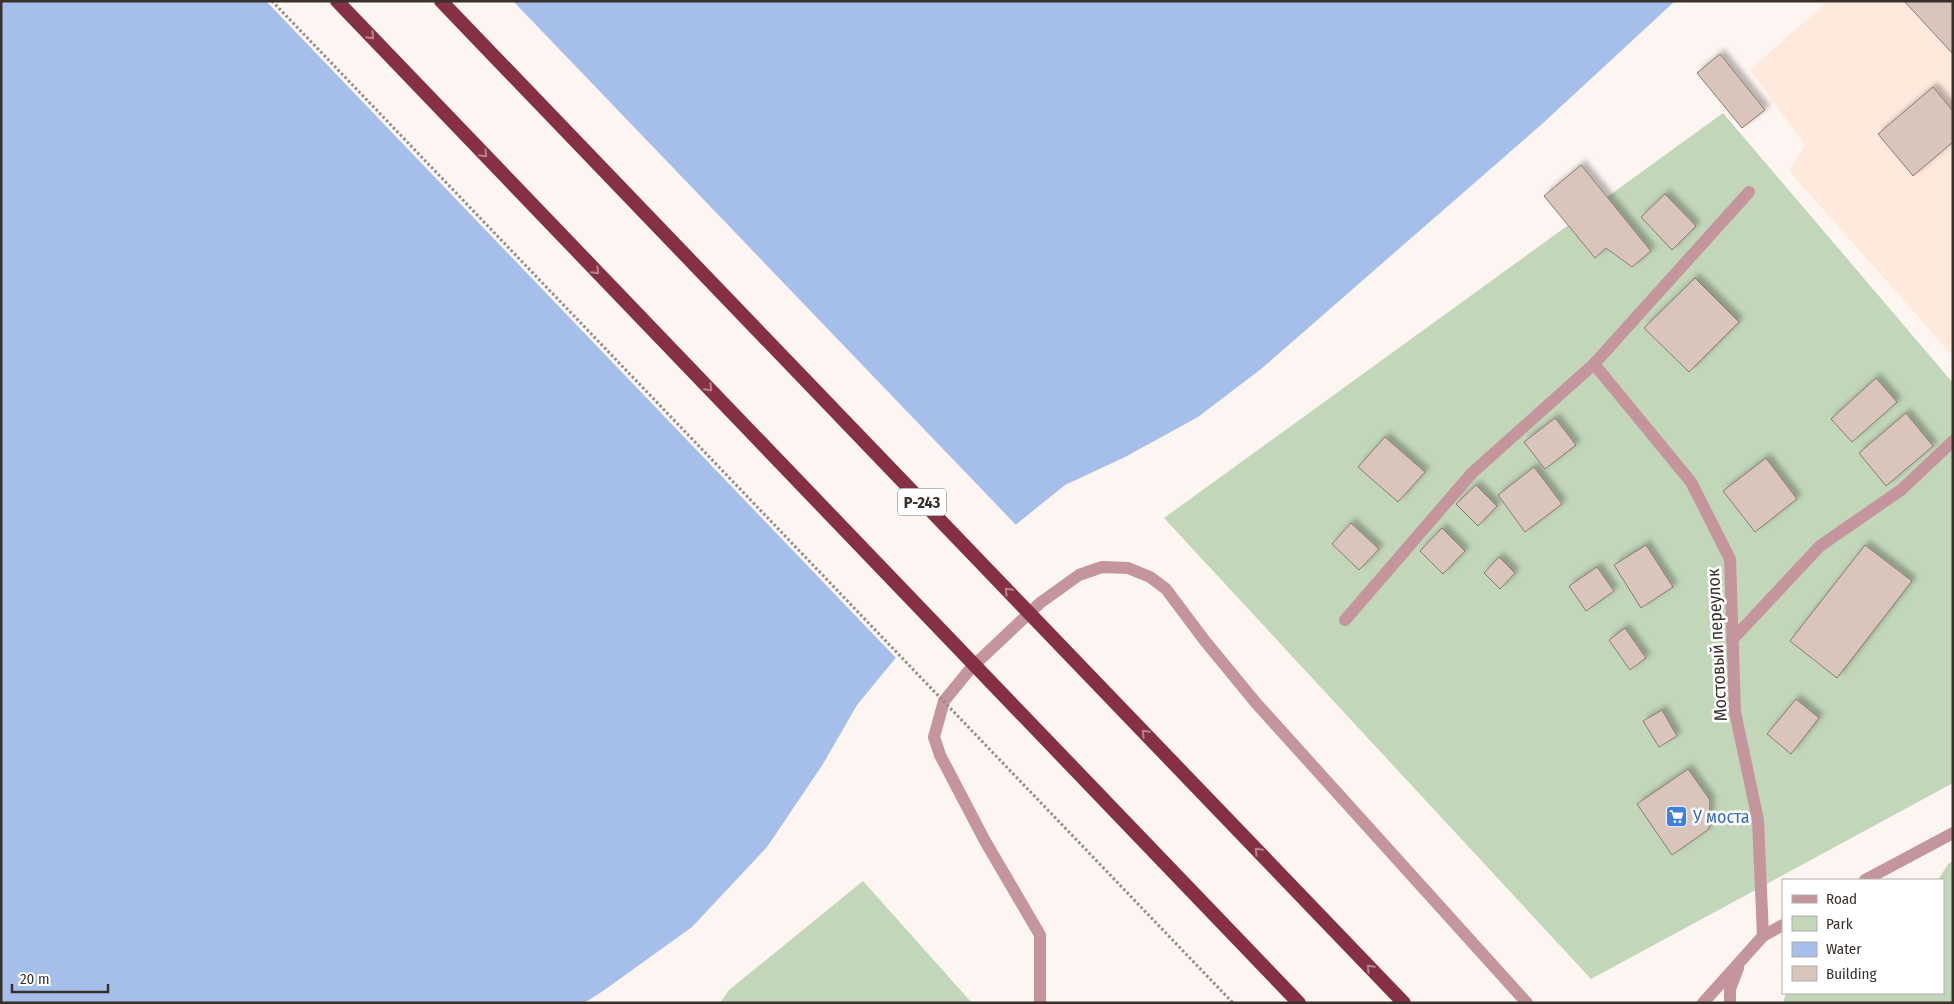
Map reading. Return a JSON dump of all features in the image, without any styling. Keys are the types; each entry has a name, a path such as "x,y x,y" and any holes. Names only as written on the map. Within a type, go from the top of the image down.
{"highway":[{"path":"337,1 1299,1003"},
{"name":"Р-243","path":"441,1 1404,1003"}],"street":[{"path":"1344,620 1472,473 1594,364 1749,192"},
{"name":"Мостовый переулок","path":"1594,364 1691,482 1730,559 1735,712 1758,820 1763,936"},
{"path":"1732,640 1820,546 1901,490 1953,441"},
{"path":"1040,1003 1040,935 985,841 940,755 934,736 944,701 971,668 1040,603 1079,575 1102,567 1128,568 1150,577 1166,589 1205,641 1256,703 1527,1003"},
{"path":"1867,879 1953,833"},
{"path":"1703,1003 1763,936 1782,926"},
{"path":"1730,1003 1730,989 1741,959"}],"path":[{"path":"272,1 1234,1003"}],"shaded area":[{"path":"1828,1 1953,1 1953,356 1789,171 1805,145 1750,70"}],"green space":[{"path":"1723,113 1953,383 1953,783 1591,979 1164,518"},
{"path":"1953,861 1953,1003 1783,1003 1786,994 1944,994 1944,879 1939,879 1948,864"},
{"path":"863,881 972,1003 720,1003 729,990"}],"water":[{"path":"1,1 1675,1 1542,124 1261,369 1198,417 1125,457 1065,485 1014,526 926,621 857,705 823,764 767,847 692,927 584,1003 1,1003"}],"pier":[{"path":"266,1 513,1 1017,526 897,659"}],"building":[{"path":"1904,1 1953,1 1953,54"},
{"path":"1720,54 1765,110 1742,128 1697,73"},
{"path":"1933,87 1953,111 1953,142 1913,176 1878,134"},
{"path":"1581,165 1651,251 1632,267 1606,248 1595,258 1544,196"},
{"path":"1665,194 1696,226 1672,250 1641,217"},
{"path":"1695,278 1739,322 1689,372 1644,328"},
{"path":"1876,378 1897,402 1852,442 1831,419"},
{"path":"1906,413 1933,446 1886,486 1859,453"},
{"path":"1555,418 1576,445 1545,469 1524,442"},
{"path":"1385,437 1425,472 1398,502 1358,467"},
{"path":"1766,458 1797,499 1755,532 1723,491"},
{"path":"1534,467 1562,504 1525,532 1498,495"},
{"path":"1476,485 1497,506 1478,526 1456,504"},
{"path":"1351,523 1379,549 1359,570 1332,544"},
{"path":"1442,528 1465,551 1443,574 1420,551"},
{"path":"1646,545 1673,587 1641,608 1614,565"},
{"path":"1865,545 1912,581 1837,678 1790,641"},
{"path":"1499,557 1515,573 1500,589 1484,573"},
{"path":"1597,567 1614,591 1586,611 1569,586"},
{"path":"1625,628 1646,658 1630,670 1609,640"},
{"path":"1796,699 1819,718 1791,754 1767,734"},
{"path":"1662,710 1677,736 1659,747 1643,721"},
{"name":"У моста","path":"1688,769 1710,800 1709,829 1672,855 1637,804"}],"place":[{"name":"У моста","path":"1677,817"}]}
